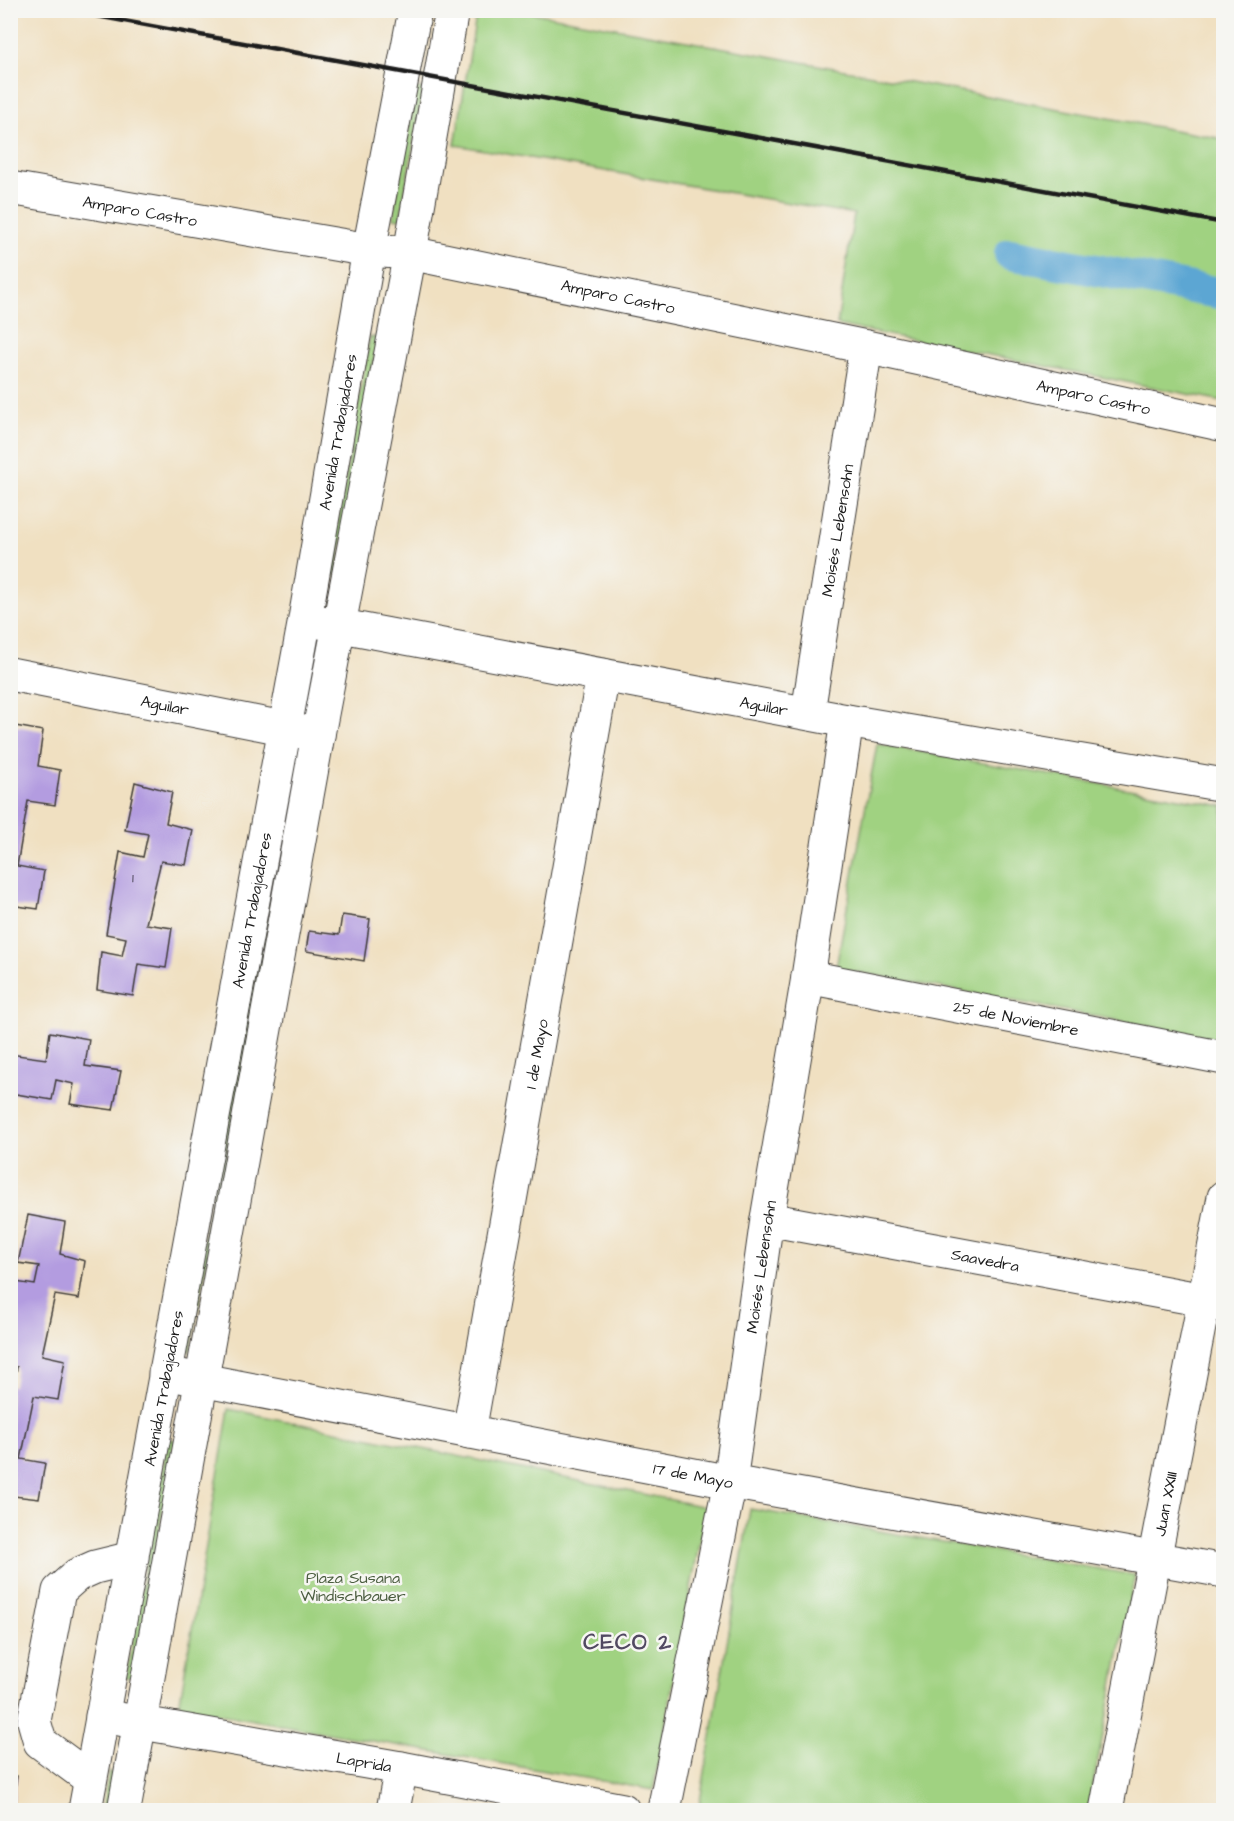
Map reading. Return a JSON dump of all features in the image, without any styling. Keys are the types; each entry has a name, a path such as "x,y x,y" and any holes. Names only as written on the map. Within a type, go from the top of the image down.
{"street":[{"name":"Avenida Trabajadores","path":"88,1795 285,729 369,250 415,10"},
{"path":"124,1810 318,735 410,253 452,10"},
{"name":"Amparo Castro","path":"10,188 369,250 410,253 866,347 1224,425"},
{"name":"Moisés Lebensohn","path":"808,712 866,347"},
{"name":"Aguilar","path":"305,619 847,721 1224,785"},
{"name":"Aguilar","path":"10,674 318,735"},
{"name":"1 de Mayo","path":"469,1432 603,675"},
{"name":"Moisés Lebensohn","path":"663,1810 730,1482 767,1219 808,977 847,721"},
{"name":"25 de Noviembre","path":"808,977 1224,1058"},
{"name":"Juan XXIII","path":"1106,1810 1224,1197"},
{"name":"Saavedra","path":"767,1219 1204,1300"},
{"name":"17 de Mayo","path":"165,1373 202,1382 730,1482 1224,1571"},
{"path":"88,1795 40,1742 34,1721 59,1591 77,1575 95,1567 132,1558"},
{"name":"Laprida","path":"102,1716 401,1768 623,1810"},
{"path":"393,1810 401,1768"}],"green space":[{"path":"477,10 522,11 1223,139 1223,401 837,325 854,214 455,145"},
{"path":"416,88 423,89 400,219 393,218"},
{"path":"370,337 378,338 336,575 329,574"},
{"path":"877,744 1223,806 1223,1040 836,968"},
{"path":"288,791 294,793 190,1351 183,1350"},
{"name":"Plaza Susana Windischbauer","path":"229,1409 706,1507 653,1790 179,1707"},
{"path":"168,1439 175,1440 133,1678 126,1677"},
{"path":"750,1509 1135,1575 1088,1810 716,1810 699,1807"},
{"path":"109,1772 116,1774 109,1810 102,1810"}],"building":[{"path":"10,725 43,731 38,766 60,770 55,805 28,801 17,866 44,871 38,909 10,905 10,794 15,779 10,778"},
{"path":"135,782 172,792 166,823 193,830 186,865 161,861 146,924 172,928 166,968 138,964 133,996 97,990 101,952 122,956 126,938 106,934 120,852 143,857 148,834 125,830"},
{"path":"342,915 370,919 364,961 306,951 309,931 339,935"},
{"path":"50,1032 89,1039 85,1066 121,1071 113,1110 70,1104 74,1084 56,1080 52,1100 10,1093 10,1054 46,1059"},
{"path":"28,1215 65,1222 60,1254 85,1261 79,1299 55,1295 42,1355 65,1360 58,1400 34,1396 21,1459 45,1463 39,1499 14,1496 12,1508 10,1386 14,1386 17,1367 10,1366 10,1307 16,1282 35,1285 39,1266 18,1263"},
{"path":"10,1774 17,1776 12,1810 10,1810"}],"waterway":[{"path":"1010,254 1224,294"}],"railway":[{"path":"64,10 1224,223"}],"district":[{"name":"CECO 2","path":"628,1641"}]}
